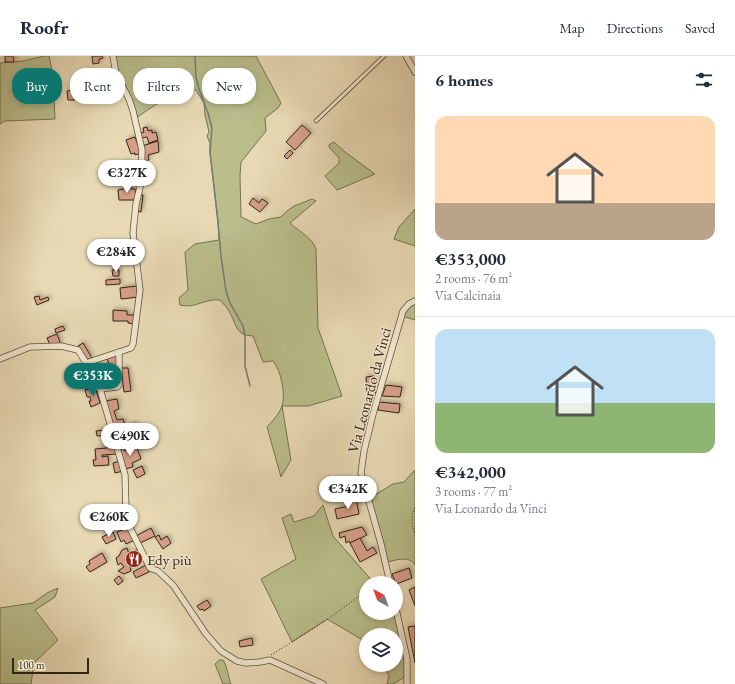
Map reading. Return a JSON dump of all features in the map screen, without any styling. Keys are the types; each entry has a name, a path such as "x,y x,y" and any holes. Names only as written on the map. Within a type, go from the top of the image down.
{"street":[{"path":"86,363 131,348 133,344 140,290 133,233 136,204 141,184 142,150 133,111 116,74 113,56"},
{"path":"406,56 415,72"},
{"name":"Via Leonardo da Vinci","path":"388,576 381,544 361,473 364,451 373,414 403,311 415,301"},
{"path":"0,359 30,347 61,346 78,350 100,389 125,475 126,511 130,528 150,568 162,574 173,585 206,634 221,651 237,661 246,663 270,660 323,684"},
{"path":"100,389 117,387 119,385 119,352"},
{"path":"398,620 407,659 408,684"}],"lane":[{"path":"316,121 384,56"}],"path":[{"path":"415,508 412,513 412,525 415,534"},
{"path":"267,660 271,655 324,622 359,596"}],"green space":[{"path":"49,56 52,68 12,68 12,104 54,104 55,119 5,121 0,124 0,63 23,61"},
{"path":"113,56 256,56 281,103 278,108 265,118 266,131 241,162 241,217 256,224 269,219 281,217 294,206 312,199 316,201 290,223 312,241 316,249 318,328 342,396 308,406 282,406 283,389 276,365 273,361 263,362 253,336 243,334 237,329 229,311 220,300 210,300 191,306 180,305 179,298 188,290 185,252 195,244 219,240 210,143 207,136 209,132 204,104 256,104 256,68 202,68 202,100 196,90 194,90 194,68 133,68 133,104 158,104 135,119 125,95 125,68 115,68"},
{"path":"334,142 375,174 337,190 325,176 339,163 339,158 329,147 329,145"},
{"path":"415,209 415,246 394,239 399,227"},
{"path":"415,301 415,320 402,316"},
{"path":"282,406 291,460 281,477 267,427"},
{"path":"415,470 415,565 406,559 385,563 368,499 393,484 404,482"},
{"path":"323,505 333,536 368,576 359,576 359,620 397,620 399,628 359,628 359,638 327,619 292,642 261,579 296,559 282,518 291,514 294,522 314,516"},
{"path":"58,588 55,597 35,610 58,640 34,663 31,684 0,684 0,608 33,603 47,593"},
{"path":"403,649 408,675 393,684 387,684 389,676 386,672 403,672"},
{"path":"219,660 223,660 224,662 231,684 223,684 215,664"}],"building":[{"path":"5,56 13,56 14,62 5,62"},
{"path":"92,56 102,56 103,58 99,59 99,63 93,64"},
{"path":"67,91 70,91 70,100 68,100"},
{"path":"302,125 311,133 295,150 286,142"},
{"path":"147,127 148,131 152,130 152,133 156,132 158,140 149,143 147,137 142,138 140,133 144,132 143,128"},
{"path":"135,137 141,153 135,155 135,153 131,154 126,140"},
{"path":"158,141 159,152 148,155 149,160 144,161 142,146"},
{"path":"290,150 293,153 287,159 284,156"},
{"path":"124,163 128,163 129,171 138,170 139,185 133,185 133,181 118,183 117,172 124,171"},
{"path":"105,173 113,174 113,181 104,181"},
{"path":"144,176 151,176 151,182 144,181"},
{"path":"124,187 131,187 131,189 135,189 136,200 119,200 118,190 124,189"},
{"path":"138,195 143,195 141,212 137,211"},
{"path":"253,198 259,203 262,199 268,203 260,212 249,204"},
{"path":"112,270 119,270 119,276 113,276"},
{"path":"120,279 120,284 106,285 106,280"},
{"path":"137,286 138,297 121,299 120,288"},
{"path":"39,296 40,300 48,297 49,300 37,305 34,297"},
{"path":"113,310 127,311 127,315 134,315 134,324 128,323 128,321 113,321"},
{"path":"63,326 65,330 56,333 55,329"},
{"path":"57,334 61,345 50,345 47,338"},
{"path":"83,343 92,358 86,361 78,346"},
{"path":"116,355 118,368 108,372 106,368 102,371 99,366 109,364 107,359"},
{"path":"96,361 104,377 97,381 92,371 95,371 91,362"},
{"path":"121,368 128,368 131,391 124,392"},
{"path":"116,369 117,385 108,386 108,383 103,384 101,379 104,377 103,374"},
{"path":"88,372 95,387 86,390 85,386 80,387 79,383 81,382 79,376"},
{"path":"374,376 376,393 367,394 366,377"},
{"path":"386,385 402,387 400,397 382,396"},
{"path":"95,387 100,403 91,407 89,401 91,401 90,397 87,397 85,390"},
{"path":"117,399 119,409 114,411 117,420 123,419 125,425 113,428 105,401"},
{"path":"379,402 400,404 399,413 378,410"},
{"path":"135,423 136,428 130,430 129,425"},
{"path":"107,430 107,435 97,436 96,431"},
{"path":"125,432 129,445 118,448 115,434"},
{"path":"107,442 114,442 117,454 102,455 102,457 108,456 109,465 94,466 93,460 96,460 95,449 107,448"},
{"path":"136,446 141,459 132,463 133,467 125,469 119,450 124,448 125,451"},
{"path":"120,461 123,471 115,473 113,463"},
{"path":"142,466 145,474 137,478 133,470"},
{"path":"356,499 359,514 337,519 335,509 349,506 347,501"},
{"path":"121,515 126,515 128,525 121,527"},
{"path":"129,527 135,540 126,544 124,540 121,542 117,532"},
{"path":"362,527 367,535 350,543 349,541 346,543 345,536 340,538 339,533"},
{"path":"151,528 155,536 140,543 136,536"},
{"path":"113,532 116,539 106,544 102,537"},
{"path":"159,535 161,540 167,536 171,543 163,549 155,537"},
{"path":"360,538 367,551 373,547 377,553 360,562 350,543"},
{"path":"127,548 129,554 138,549 143,560 130,567 131,571 124,574 118,571 124,567 121,563 118,565 116,558 122,550"},
{"path":"102,553 107,562 90,572 86,567 90,564 89,561"},
{"path":"146,565 149,572 136,578 133,572"},
{"path":"409,568 412,578 403,581 403,576 393,576 392,574"},
{"path":"119,576 123,581 118,585 114,580"},
{"path":"415,587 415,606 409,590"},
{"path":"207,600 211,606 204,611 203,609 200,610 197,606"},
{"path":"415,626 415,663 408,627"},
{"path":"252,638 253,645 240,647 239,641"}],"waterway":[{"path":"195,56 196,77 212,128 210,152 226,291 230,303 243,326 245,336 245,366 250,386"}],"place":[{"name":"Edy più","path":"134,559"}]}
